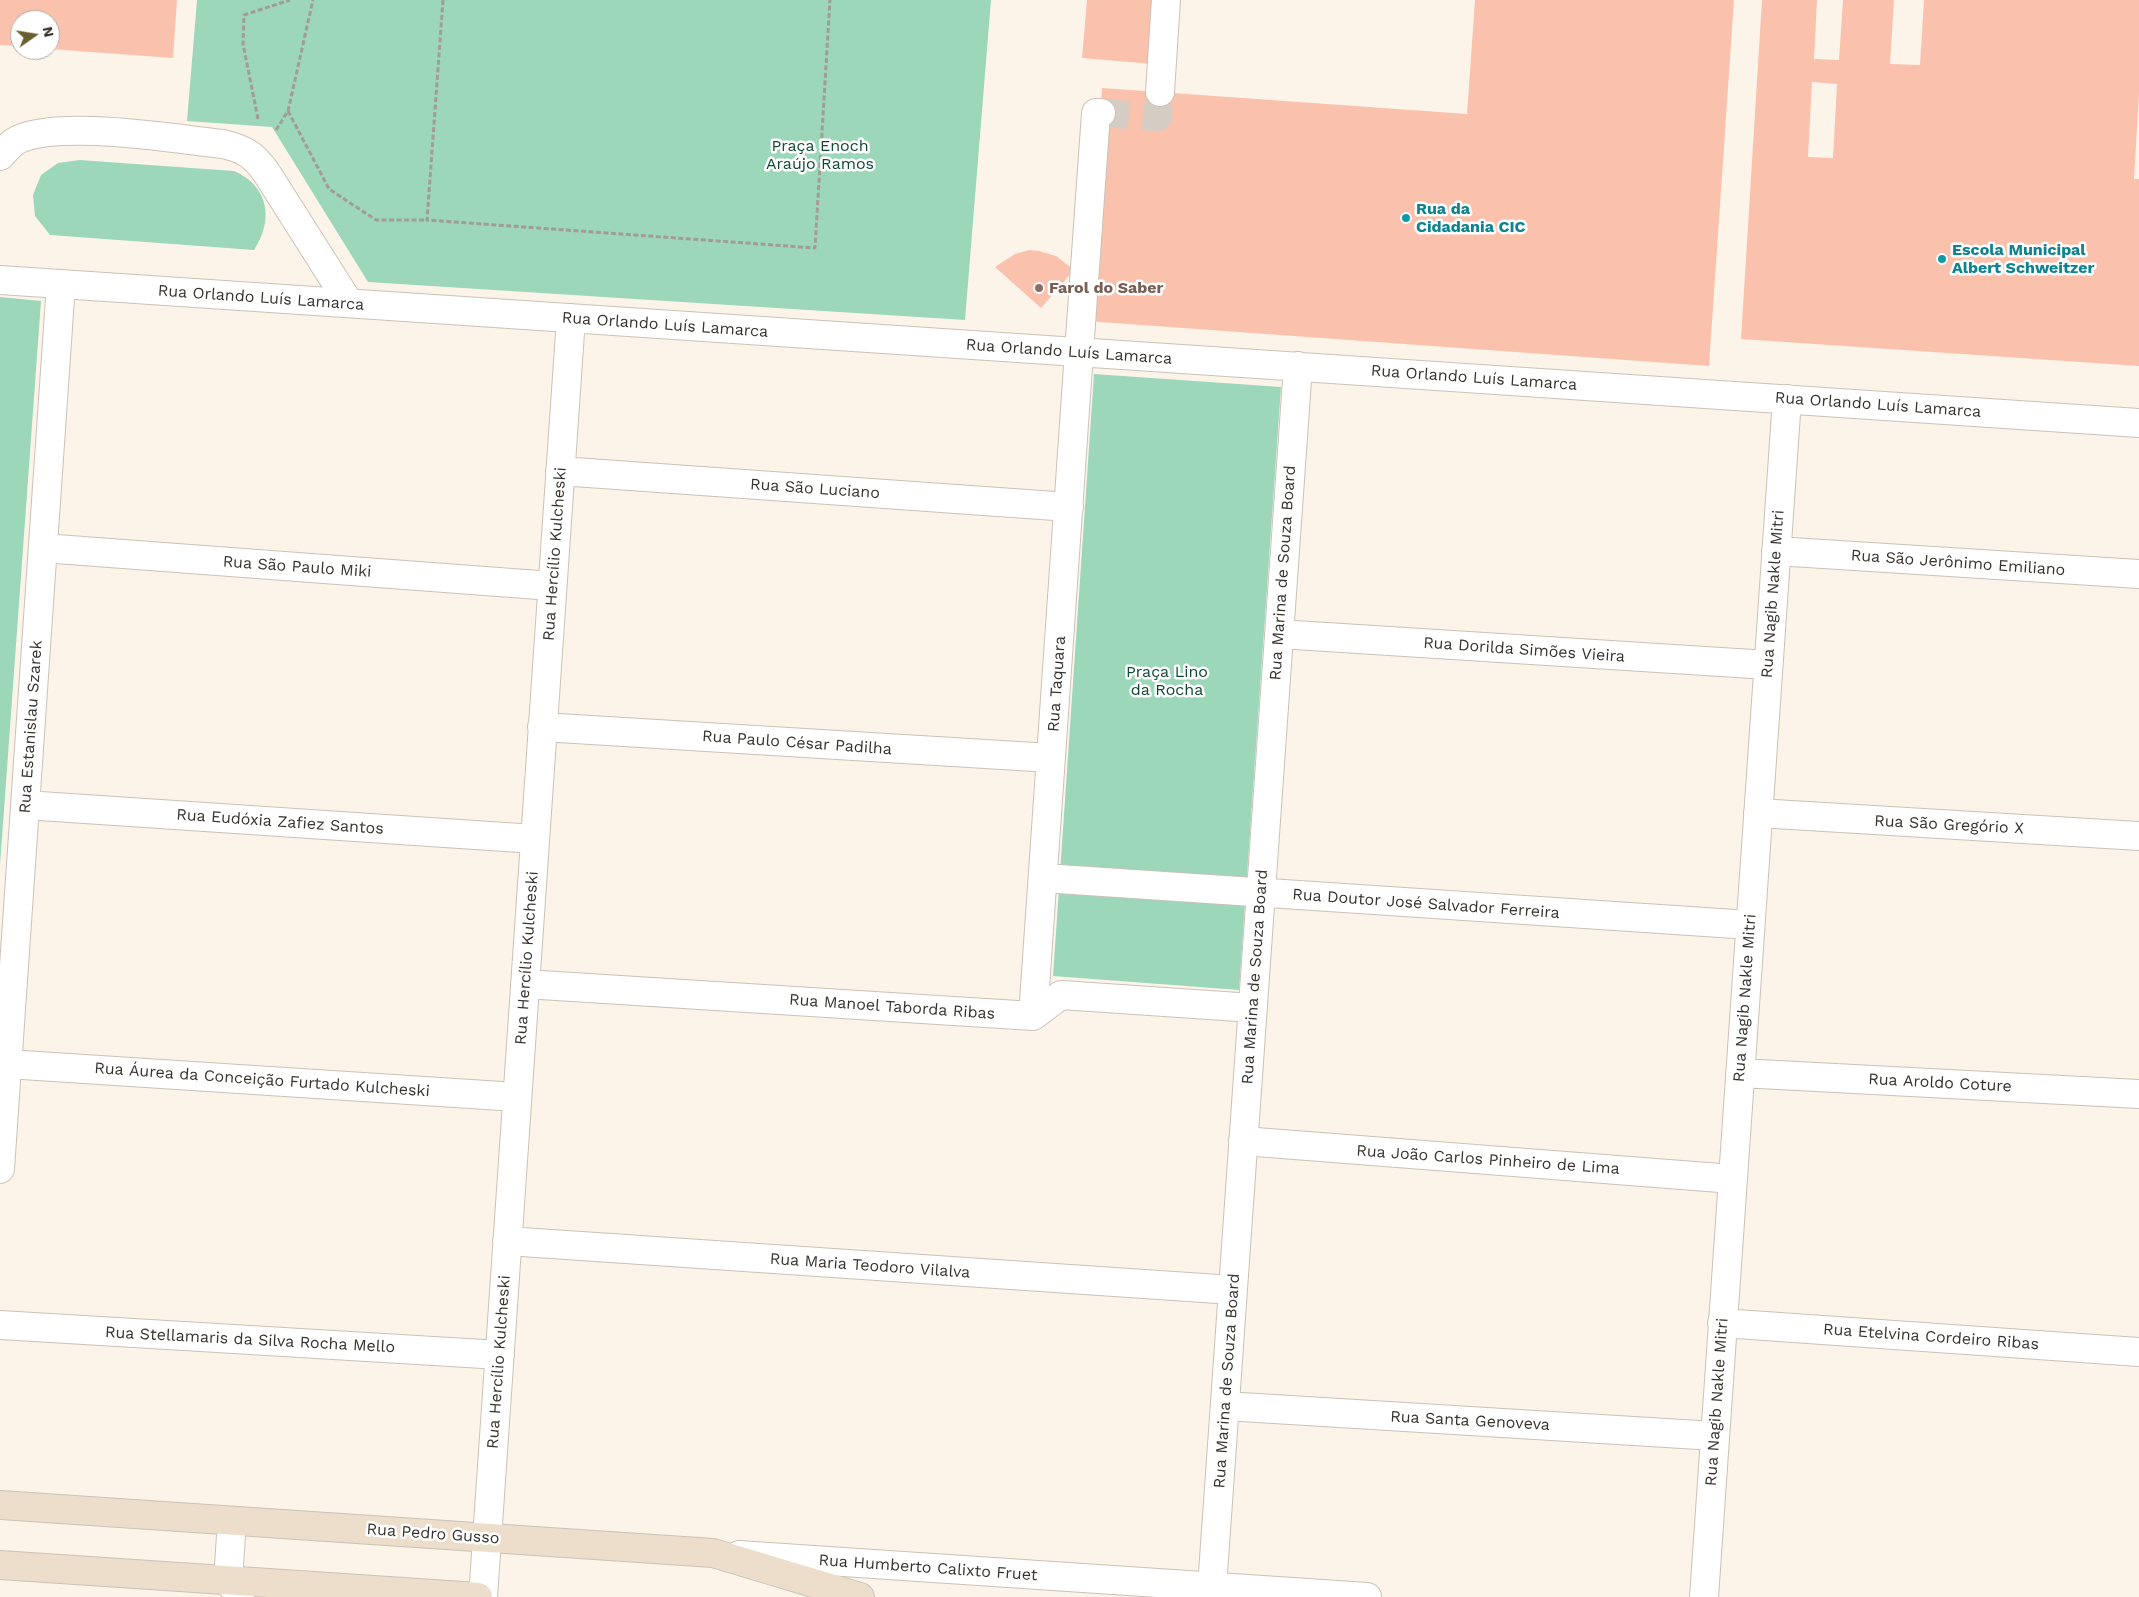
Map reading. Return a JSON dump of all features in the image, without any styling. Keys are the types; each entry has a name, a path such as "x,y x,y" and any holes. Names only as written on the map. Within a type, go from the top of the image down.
{"main road":[{"name":"Rua Pedro Gusso","path":"0,1505 713,1553 860,1597"},
{"path":"0,1565 234,1589 478,1597"}],"street":[{"path":"1160,92 1166,0"},
{"path":"1079,352 1096,113 1101,113"},
{"path":"0,156 14,142 40,133 70,130 223,144 260,154 266,172 349,303"},
{"name":"Rua Orlando Luís Lamarca","path":"0,280 2139,423"},
{"name":"Rua Estanislau Szarek","path":"0,1169 7,1064 8,926 25,805 61,284"},
{"name":"Rua Hercílio Kulcheski","path":"483,1597 571,318"},
{"name":"Rua Taquara","path":"1033,1016 1079,352"},
{"name":"Rua Marina de Souza Board","path":"1212,1586 1298,366"},
{"name":"Rua Nagib Nakle Mitri","path":"1704,1597 1787,399"},
{"name":"Rua São Luciano","path":"560,471 1069,507"},
{"name":"Rua São Paulo Miki","path":"43,548 552,586"},
{"name":"Rua São Jerônimo Emiliano","path":"1776,551 2139,574"},
{"name":"Rua Dorilda Simões Vieira","path":"1279,634 1768,665"},
{"name":"Rua Paulo César Padilha","path":"542,727 1051,758"},
{"name":"Rua Eudóxia Zafiez Santos","path":"25,805 535,839"},
{"name":"Rua São Gregório X","path":"1758,813 2139,836"},
{"name":"Rua Doutor José Salvador Ferreira","path":"1042,878 1750,925"},
{"name":"Rua Manoel Taborda Ribas","path":"525,984 1033,1016"},
{"path":"1033,1016 1061,995 1253,1008"},
{"name":"Rua Áurea da Conceição Furtado Kulcheski","path":"7,1064 517,1097"},
{"name":"Rua Aroldo Coture","path":"1740,1073 2139,1094"},
{"name":"Rua João Carlos Pinheiro de Lima","path":"1243,1141 1733,1179"},
{"name":"Rua Maria Teodoro Vilalva","path":"507,1241 1233,1290"},
{"name":"Rua Etelvina Cordeiro Ribas","path":"1722,1323 2139,1352"},
{"name":"Rua Stellamaris da Silva Rocha Mello","path":"0,1325 500,1355"},
{"name":"Rua Santa Genoveva","path":"1225,1406 1715,1436"},
{"path":"232,1521 234,1589"},
{"name":"Rua Humberto Calixto Fruet","path":"713,1553 1367,1597"},
{"name":"Rua Humberto Calixto Fruet","path":"1114,1597 1144,1582"}],"path":[{"path":"260,154 243,44 244,15 290,0"},
{"path":"260,154 288,111 313,0"},
{"path":"427,220 442,0"},
{"path":"288,111 329,189 376,220 427,220 815,248 830,0"}],"green space":[{"name":"Praça Enoch Araújo Ramos","path":"197,0 991,0 965,320 368,282 272,127 187,121"},
{"path":"79,160 234,171 246,177 255,185 265,205 266,216 260,239 254,250 50,235 35,216 33,195 41,175 58,163"},
{"path":"0,297 41,301 0,865"},
{"name":"Praça Lino da Rocha","path":"1094,374 1281,387 1239,990 1053,976"}],"building":[{"path":"0,0 177,0 173,58 60,50 60,10 10,10 10,46 0,45"},
{"path":"1087,0 1158,0 1152,64 1082,58"},
{"name":"Rua da Cidadania CIC","path":"1475,0 1734,0 1709,366 1086,321 1102,88 1467,114"},
{"name":"Escola Municipal Albert Schweitzer","path":"1762,0 1817,0 1814,59 1839,60 1843,0 1894,0 1890,64 1920,65 1924,0 2139,0 2139,93 2134,179 2139,179 2139,366 1741,339","holes":["1812,82 1837,84 1833,158 1808,157"]},
{"name":"Farol do Saber","path":"1029,250 1056,256 1074,270 1041,308 995,267 1015,254"}],"tunnel":[{"path":"1101,113 1158,117 1160,92"}],"place":[{"name":"Rua da Cidadania CIC","path":"1406,218"},
{"name":"Escola Municipal Albert Schweitzer","path":"1942,259"},
{"name":"Farol do Saber","path":"1039,288"}]}
